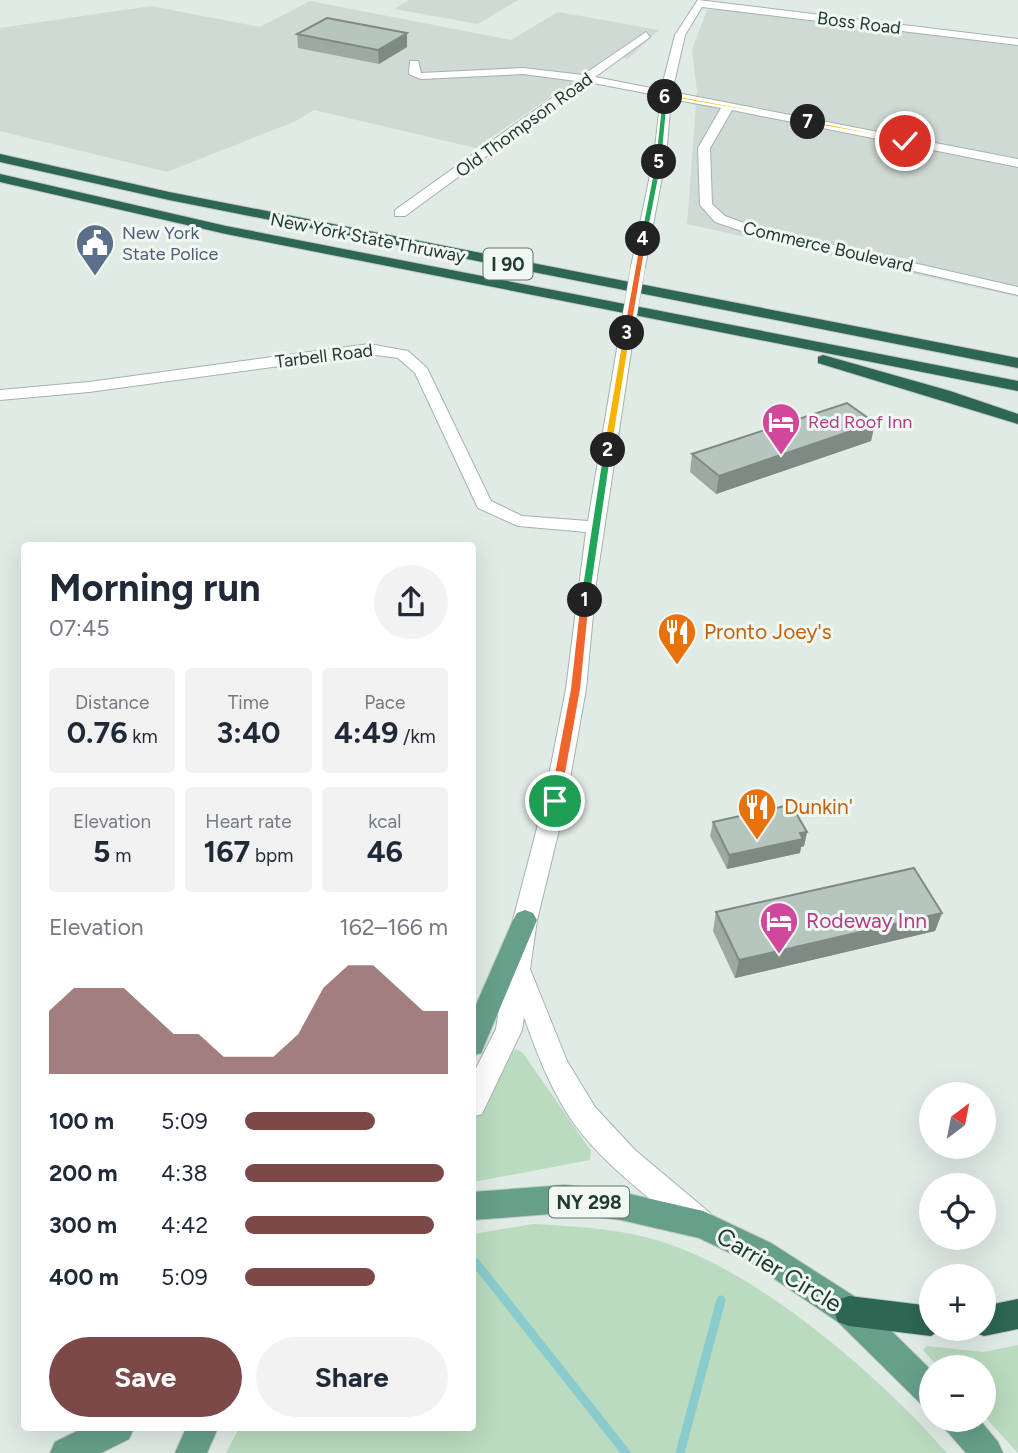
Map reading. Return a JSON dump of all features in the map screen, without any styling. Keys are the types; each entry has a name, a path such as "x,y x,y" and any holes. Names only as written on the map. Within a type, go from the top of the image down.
{"highway":[{"name":"New York State Thruway","path":"0,158 169,196 1018,363"},
{"name":"New York State Thruway","path":"0,178 78,197 1018,386"},
{"path":"0,185 78,197"},
{"path":"673,318 944,394 1018,419"},
{"path":"849,1311 919,1320"},
{"path":"996,1319 1018,1314"}],"main road":[{"path":"476,1036 525,920"},
{"name":"Carrier Circle","path":"476,1206 565,1199 621,1206 703,1225 761,1254 849,1311 919,1380"},
{"path":"191,1453 201,1431"},
{"path":"66,1453 109,1432"},
{"path":"968,1432 987,1453"}],"street":[{"name":"Boss Road","path":"701,2 1018,42"},
{"path":"476,1097 509,1030 520,972 525,920 555,801 576,689 595,527 638,267 660,156 665,94 672,54 679,35 701,2"},
{"name":"Old Thompson Road","path":"400,213 646,35"},
{"path":"414,64 414,74 421,76 523,71 588,79 1018,163"},
{"name":"Commerce Boulevard","path":"728,107 704,148 706,205 720,219 785,239 1018,291"},
{"name":"Tarbell Road","path":"0,395 89,387 369,348 390,350 403,354 422,371 484,504 518,521 595,527"},
{"path":"520,972 552,1058 585,1116 614,1149 703,1225"}],"shaded area":[{"path":"409,0 518,0 478,24 394,9"},
{"path":"310,1 511,40 558,12 659,30 628,59 611,55 476,148 314,110 296,121 167,172 0,131 0,28 151,6 260,27"},
{"path":"721,9 1018,45 1018,297 687,224 697,91 692,50 707,10"}],"green space":[{"path":"516,1049 523,1053 591,1151 590,1160 476,1181 476,1115 509,1055"},
{"path":"533,1224 606,1230 649,1238 688,1251 729,1271 770,1297 849,1357 919,1422 919,1432 928,1432 947,1453 226,1453 237,1431 476,1431 476,1234"},
{"path":"1018,1345 1018,1453 996,1429 996,1355 927,1355 923,1350 927,1346 983,1352"}],"building":[{"path":"327,18 407,33 378,50 297,34"},
{"path":"847,403 875,423 719,476 692,454"},
{"path":"785,806 789,814 796,813 807,832 800,833 803,839 729,855 713,822"},
{"name":"Rodeway Inn","path":"914,868 942,913 739,960 716,912"}],"waterway":[{"path":"476,1263 626,1453"},
{"path":"680,1453 721,1300"}],"place":[{"name":"New York State Police","path":"95,277"},
{"name":"Red Roof Inn","path":"781,456"},
{"name":"Pronto Joey's","path":"677,666"},
{"name":"Dunkin'","path":"757,841"},
{"name":"Rodeway Inn","path":"779,955"}],"route":[{"path":"555,801 576,689 595,527 638,267 660,156 665,94 905,141"}]}
